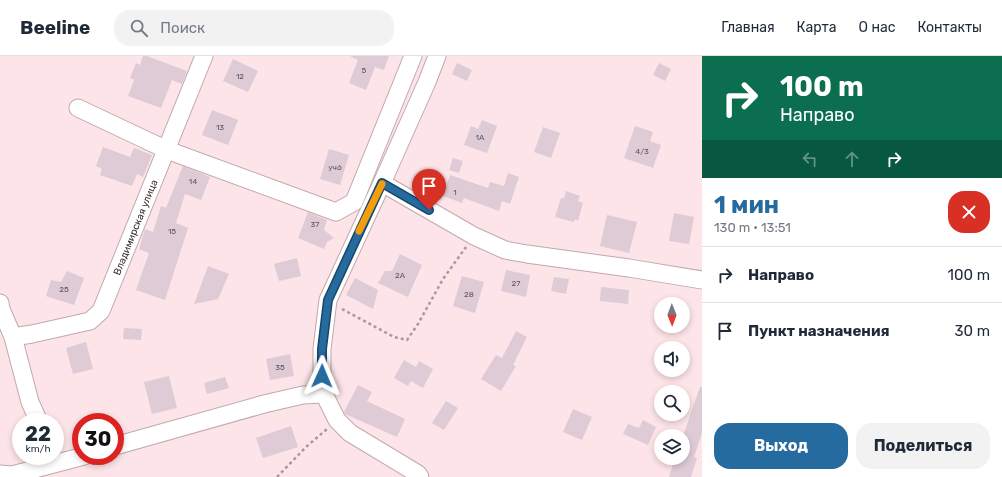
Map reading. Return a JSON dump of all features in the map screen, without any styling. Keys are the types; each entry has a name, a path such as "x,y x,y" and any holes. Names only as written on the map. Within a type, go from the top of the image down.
{"street":[{"name":"Владимирская улица","path":"13,337 90,321 101,311 204,56"},
{"path":"78,108 167,150 336,212 354,202 413,56"},
{"path":"420,477 418,474 350,433 336,420 324,394 322,349 328,300 424,90 436,56"},
{"path":"382,183 474,236 505,250 702,280"},
{"path":"0,303 1,309 13,337 30,402 35,413"},
{"path":"124,443 264,404 303,395 324,394"},
{"path":"0,474 12,475 72,459"}],"path":[{"path":"328,300 394,338 407,340 418,324 443,279 474,236"},
{"path":"277,477 306,447 336,420"}],"building":[{"path":"143,56 147,56 187,71 182,84 172,80 161,108 128,96 134,80 130,78 136,63 140,65"},
{"path":"350,56 389,56 384,70 375,67 366,90 349,83 358,60"},
{"path":"233,59 258,71 248,92 223,81"},
{"path":"457,63 472,70 467,81 452,74"},
{"path":"659,63 671,69 665,81 653,75"},
{"path":"212,110 238,120 228,145 202,135"},
{"path":"482,120 497,126 487,153 464,145 471,126 478,129"},
{"path":"635,126 653,132 650,141 661,145 653,168 624,158"},
{"path":"543,127 560,133 551,158 534,152"},
{"path":"103,147 130,157 134,148 152,155 143,177 137,174 132,186 100,175 102,169 96,166"},
{"path":"329,149 349,155 340,185 320,179"},
{"path":"453,158 463,161 459,173 449,170"},
{"path":"183,166 210,177 201,200 185,194 176,223 188,228 165,300 136,290 149,253 139,249 145,229 153,232 161,206 166,208"},
{"path":"508,173 519,177 510,204 502,201 499,211 464,198 462,203 443,196 450,175 488,188 490,182 504,186"},
{"path":"566,191 580,196 578,201 583,203 578,221 575,219 574,222 555,217 561,198 564,198"},
{"path":"308,212 327,220 324,230 334,238 327,242 324,249 298,238"},
{"path":"674,213 694,217 689,244 669,241"},
{"path":"607,215 637,222 629,253 600,246"},
{"path":"400,254 422,265 408,297 378,283 385,271 392,271"},
{"path":"297,258 301,276 279,281 274,264"},
{"path":"208,266 229,274 218,299 194,304"},
{"path":"506,270 530,275 526,297 501,291"},
{"path":"67,271 84,278 74,305 46,296 51,280 61,282"},
{"path":"462,276 484,282 475,313 453,306"},
{"path":"554,277 569,279 566,294 551,291"},
{"path":"355,278 378,290 373,309 346,295"},
{"path":"601,287 629,290 628,304 600,301"},
{"path":"124,328 142,329 141,340 123,339"},
{"path":"516,331 527,337 513,365 516,366 501,391 481,379 496,355 502,358"},
{"path":"86,342 93,369 73,374 66,348"},
{"path":"290,354 294,376 270,380 266,359"},
{"path":"404,360 416,367 419,361 433,369 423,388 411,381 408,386 394,378"},
{"path":"169,376 177,408 152,414 144,382"},
{"path":"225,377 229,388 207,394 204,383"},
{"path":"358,385 372,392 367,401 405,419 397,437 345,414 344,412"},
{"path":"700,387 702,387 702,433 694,457 697,458 691,477 669,477 673,465 690,465 690,429 685,429 688,421 690,421 690,416"},
{"path":"446,401 458,408 444,430 432,423"},
{"path":"573,409 592,417 582,440 563,432"},
{"path":"643,420 656,427 648,445 623,434 628,424 639,428"},
{"path":"291,426 298,447 263,458 256,438"}],"slow traffic":[{"path":"359,231 382,184"}],"route":[{"path":"322,376 322,349 328,300 382,183 429,210"}]}
